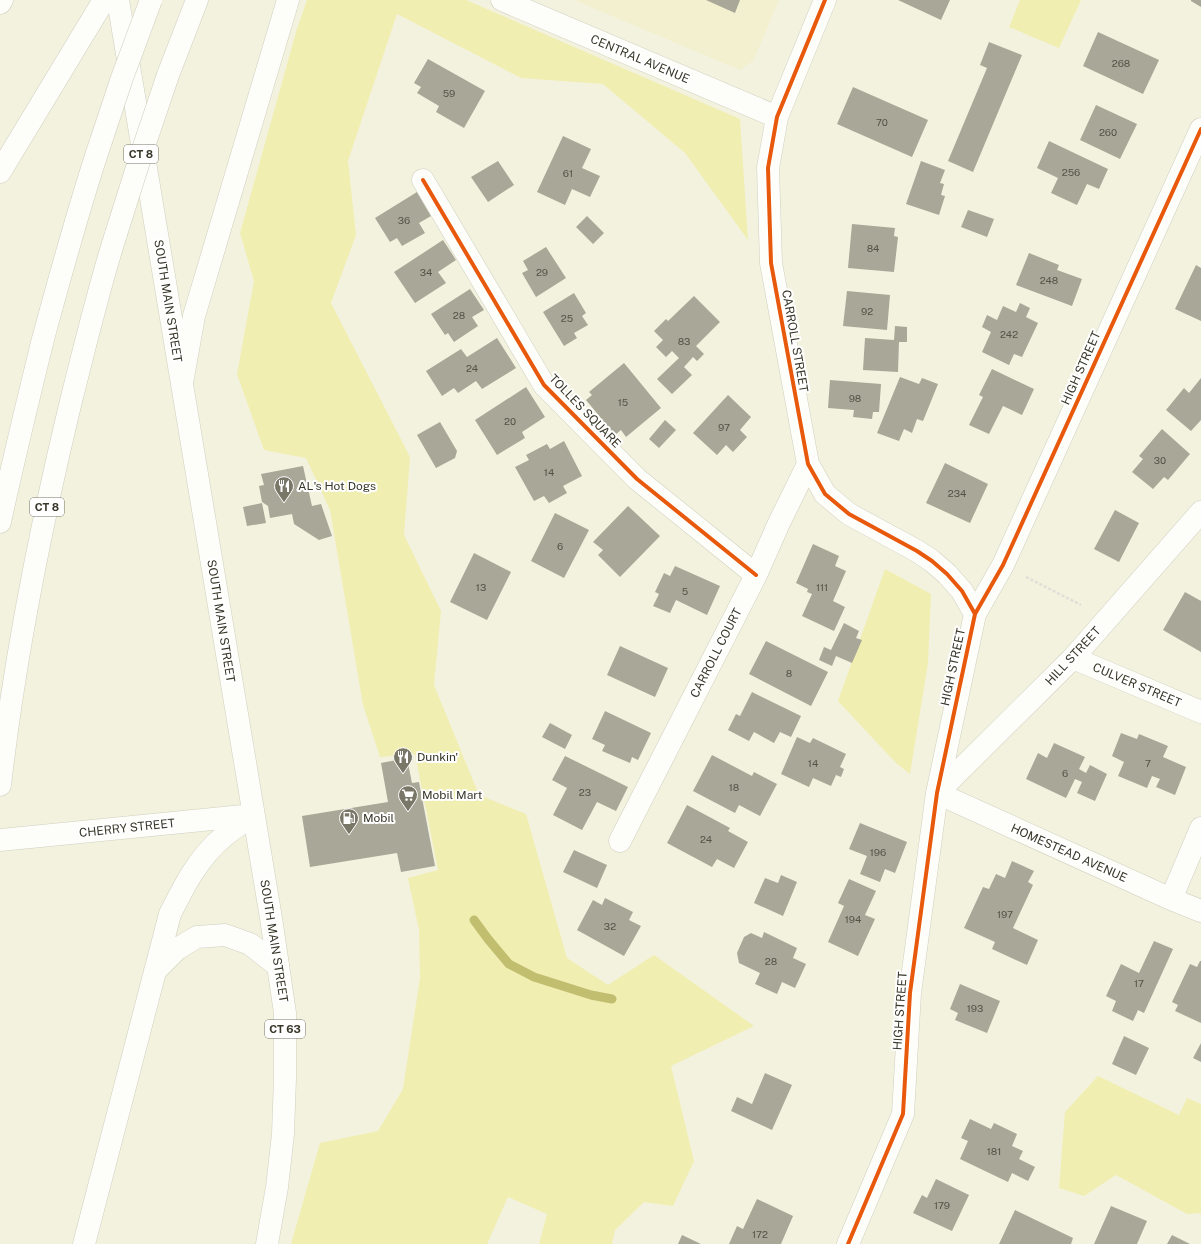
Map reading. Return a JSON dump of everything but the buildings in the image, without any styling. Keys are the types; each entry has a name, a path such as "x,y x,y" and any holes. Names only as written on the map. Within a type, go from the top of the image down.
{"main road":[{"path":"0,172 104,0"},
{"name":"SOUTH MAIN STREET","path":"118,0 285,1013 283,1134 277,1187 267,1244"},
{"path":"0,522 59,278 100,141 151,0"},
{"name":"CT 8","path":"0,786 20,648 59,450 74,390 105,270 116,234 168,75 197,0"},
{"path":"182,383 194,316 288,0"},
{"name":"CENTRAL AVENUE","path":"502,0 777,117"},
{"name":"CARROLL STREET","path":"825,0 777,117 768,168 771,263 808,464 824,494 850,514 917,551 932,561 947,574 962,591 975,614"},
{"name":"HIGH STREET","path":"854,1242 903,1114 910,993 937,793 975,614 1003,565 1201,129"},
{"name":"TOLLES SQUARE","path":"422,180 544,385 637,479 756,574"},
{"name":"CARROLL COURT","path":"620,841 756,574 779,522 808,464"},
{"name":"HILL STREET","path":"937,793 1073,658 1201,512"},
{"name":"CULVER STREET","path":"1073,658 1201,712"},
{"name":"HOMESTEAD AVENUE","path":"937,793 1171,899 1201,911"},
{"path":"84,1244 170,914 186,881 202,858 223,837 253,816"},
{"name":"CHERRY STREET","path":"0,840 253,816"},
{"path":"1171,899 1201,828"},
{"path":"154,972 177,949 197,937 225,935 250,944 278,966"}],"path":[{"path":"1021,574 1081,605"}],"shaded area":[{"path":"307,0 466,0 740,119 748,240 685,153 603,84 521,78 397,14 348,161 356,235 331,303 410,457 404,535 441,611 434,685 479,795 526,814 567,958 608,985 654,955 754,1026 671,1066 694,1161 673,1206 644,1202 615,1230 612,1244 539,1244 547,1214 508,1197 487,1244 291,1244 320,1143 378,1131 403,1089 420,978 419,930 408,878 438,870 415,754 380,757 363,705 330,510 306,458 264,450 237,374 254,281 240,233 296,32"},
{"path":"574,0 779,0 753,61 740,70"},
{"path":"1020,0 1081,0 1059,48 1009,27"},
{"path":"885,569 931,594 928,663 910,774 896,763 838,701"},
{"path":"1098,1076 1179,1115 1187,1098 1201,1104 1201,1213 1187,1214 1116,1175 1084,1196 1059,1188 1065,1112"}],"waterway":[{"path":"474,920 509,964 534,977 591,995 612,999"}],"cycle path":[{"path":"825,0 777,117 768,168 771,263 808,464 825,494 849,514 917,551 947,574 962,591 975,614"},
{"path":"848,1244 903,1114 910,993 937,793 975,614 1003,565 1201,129"},
{"path":"423,180 544,385 637,479 756,575"}],"place":[{"name":"AL's Hot Dogs","path":"284,503"},
{"name":"Dunkin'","path":"403,774"},
{"name":"Mobil Mart","path":"408,812"},
{"name":"Mobil","path":"349,835"}]}
